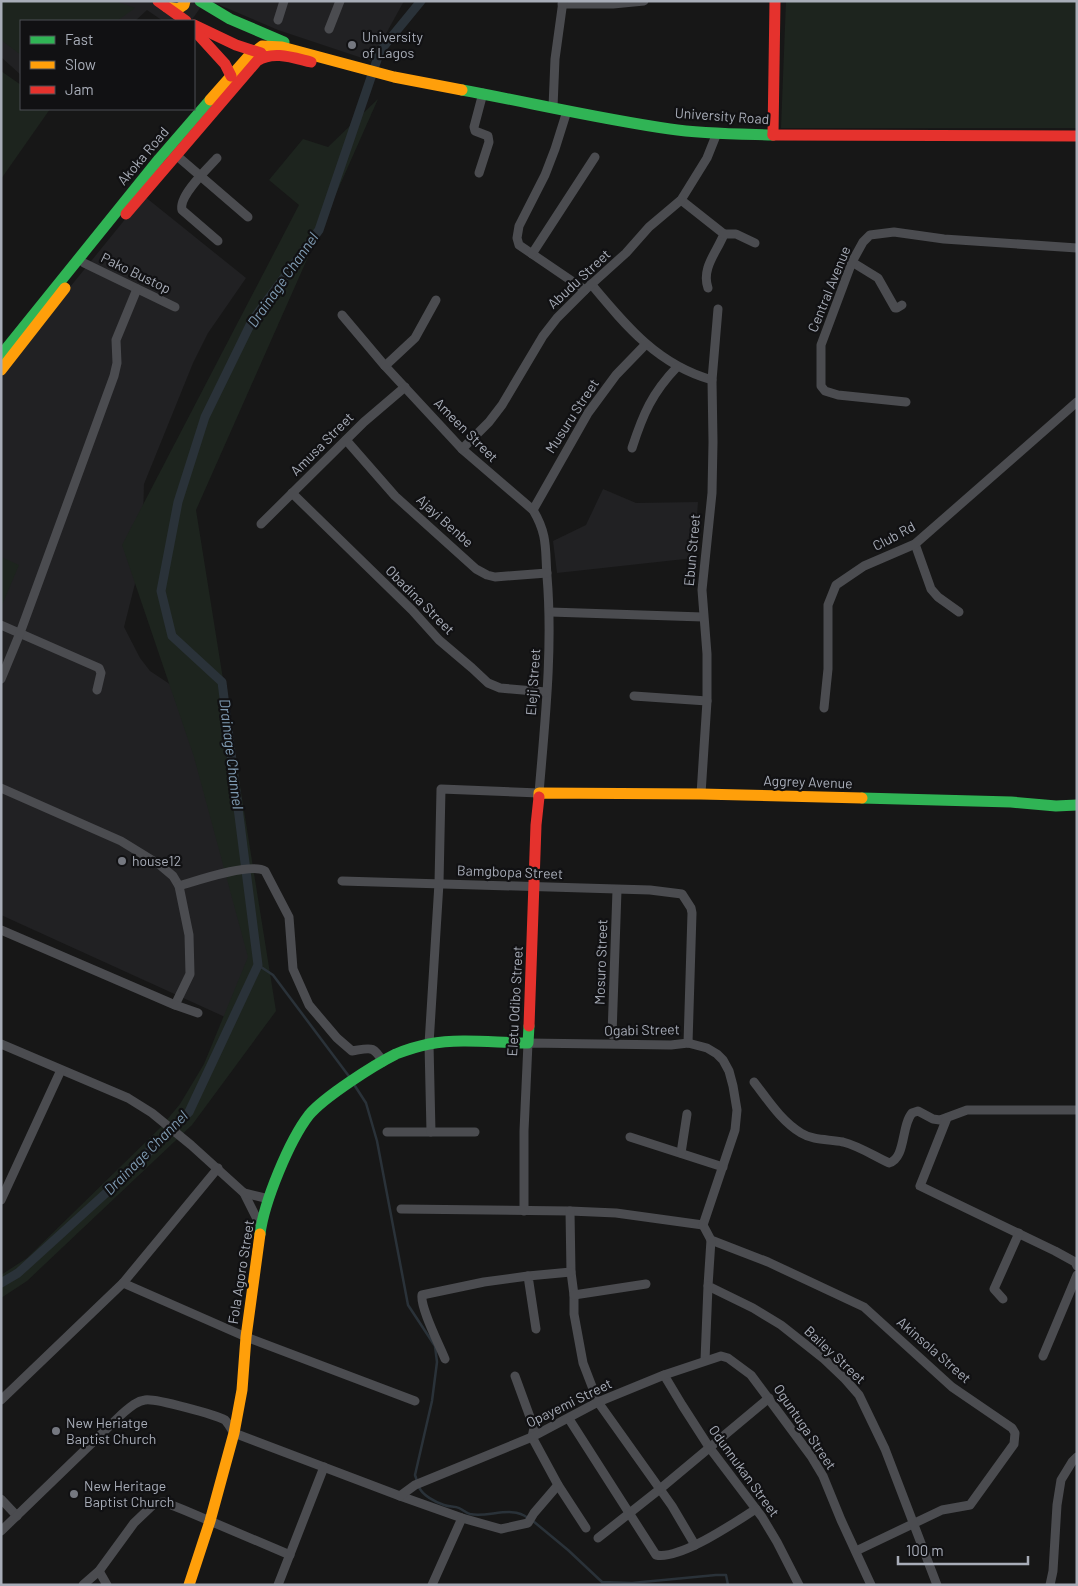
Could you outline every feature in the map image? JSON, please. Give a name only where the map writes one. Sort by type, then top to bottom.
[{"type":"main road","points":[[163,4],[178,9],[184,5],[185,1]]},
{"type":"main road","points":[[200,1],[230,19],[324,57]]},
{"type":"main road","points":[[773,135],[775,1]]},
{"type":"main road","points":[[163,4],[185,20]]},
{"type":"main road","points":[[230,19],[247,34],[254,51],[252,68]]},
{"type":"main road","points":[[195,25],[236,45],[254,51],[371,71]]},
{"type":"main road","points":[[195,31],[225,64],[231,76]]},
{"type":"main road","points":[[254,51],[267,45],[282,47],[371,71]]},
{"type":"main road","name":"Akoka Road","points":[[1,355],[28,318],[159,159],[254,51]]},
{"type":"main road","points":[[1,370],[84,263],[252,68],[262,59],[280,56]]},
{"type":"main road","name":"University Road","points":[[371,71],[626,122],[717,133],[773,135],[1077,136]]},
{"type":"main road","name":"Aggrey Avenue","points":[[539,793],[702,794],[1011,802],[1056,806],[1077,805]]},
{"type":"main road","name":"Eletu Odibo Street","points":[[528,1043],[533,887],[539,793]]},
{"type":"main road","name":"Fola Agoro Street","points":[[189,1585],[210,1521],[234,1433],[242,1390],[246,1337],[261,1227],[274,1184],[300,1129],[310,1114],[323,1102],[359,1076],[397,1054],[429,1044],[461,1042],[528,1043]]},
{"type":"street","points":[[278,20],[284,1]]},
{"type":"street","points":[[329,29],[340,1]]},
{"type":"street","points":[[553,107],[555,59],[563,3],[613,4],[644,1]]},
{"type":"street","points":[[479,173],[490,142],[488,136],[475,131],[474,127],[483,94]]},
{"type":"street","points":[[567,111],[545,175],[519,226],[517,242],[532,254],[588,287],[646,344],[677,367],[712,380]]},
{"type":"street","name":"Abudu Street","points":[[462,449],[489,422],[543,336],[557,318],[626,253],[649,227],[681,200],[707,158],[717,133]]},
{"type":"street","points":[[176,155],[248,218]]},
{"type":"street","points":[[532,254],[595,157]]},
{"type":"street","points":[[217,158],[182,201],[182,210],[218,241]]},
{"type":"street","points":[[681,200],[724,234],[736,234],[755,243]]},
{"type":"street","name":"Central Avenue","points":[[906,402],[838,395],[825,391],[821,386],[821,345],[852,262],[870,235],[887,233],[1077,248]]},
{"type":"street","points":[[708,288],[705,279],[706,272],[724,234]]},
{"type":"street","points":[[852,262],[878,278],[895,308],[902,305]]},
{"type":"street","name":"Pako Bustop","points":[[84,263],[175,307]]},
{"type":"street","points":[[1,678],[20,633],[114,376],[117,363],[116,340],[137,289]]},
{"type":"street","points":[[385,366],[418,333],[436,300]]},
{"type":"street","name":"Ebun Street","points":[[702,794],[707,701],[707,654],[702,581],[712,493],[712,380],[718,309]]},
{"type":"street","name":"Ameen Street","points":[[342,315],[385,366],[462,449],[533,510],[541,523],[545,539],[546,573]]},
{"type":"street","name":"Musuru Street","points":[[533,510],[588,413],[616,375],[646,344]]},
{"type":"street","points":[[632,448],[641,420],[654,395],[677,367]]},
{"type":"street","name":"Amusa Street","points":[[261,524],[346,440],[405,386]]},
{"type":"street","name":"Club Rd","points":[[824,708],[828,669],[828,605],[834,588],[864,566],[915,544],[1077,402]]},
{"type":"street","name":"Ajayi Benbe","points":[[346,440],[395,496],[476,569],[495,577],[546,573]]},
{"type":"street","name":"Obadina Street","points":[[292,493],[412,610],[439,640],[488,683],[500,688],[546,692]]},
{"type":"street","points":[[915,544],[931,589],[938,597],[960,612]]},
{"type":"street","name":"Eleji Street","points":[[539,793],[550,612],[546,573]]},
{"type":"street","points":[[550,612],[703,617]]},
{"type":"street","points":[[1,625],[99,668],[101,673],[97,690]]},
{"type":"street","points":[[634,696],[707,701]]},
{"type":"street","points":[[1,788],[121,841],[160,865],[173,876],[179,886],[189,935],[190,974],[174,1006]]},
{"type":"street","points":[[431,1132],[429,1044],[439,883],[441,789],[539,793]]},
{"type":"street","points":[[179,886],[227,872],[261,868],[265,871],[289,917],[293,969],[309,1004],[337,1038],[352,1051],[370,1048],[377,1051],[383,1062]]},
{"type":"street","name":"Bamgbopa Street","points":[[342,881],[650,890],[676,894]]},
{"type":"street","name":"Mosuro Street","points":[[612,1035],[617,890]]},
{"type":"street","name":"Ogabi Street","points":[[528,1043],[671,1045],[688,1043],[692,914],[688,901],[682,894],[676,894]]},
{"type":"street","points":[[1,930],[174,1006],[198,1013]]},
{"type":"street","name":"Eletu Odibo Street","points":[[524,1211],[524,1131],[528,1043]]},
{"type":"street","points":[[688,1043],[707,1048],[723,1060],[730,1071],[736,1110],[735,1130],[703,1225],[711,1240],[706,1360]]},
{"type":"street","points":[[1,1044],[128,1098],[165,1124],[191,1144],[244,1193],[261,1227]]},
{"type":"street","points":[[1,1200],[61,1070]]},
{"type":"street","points":[[754,1082],[780,1116],[802,1134],[814,1139],[841,1142],[854,1146],[889,1163],[895,1162],[899,1157],[906,1126],[912,1113],[918,1112],[940,1120],[967,1110],[1077,1110]]},
{"type":"street","points":[[681,1153],[687,1114]]},
{"type":"street","points":[[947,1118],[920,1186],[1075,1262],[1077,1266]]},
{"type":"street","points":[[387,1132],[475,1132]]},
{"type":"street","points":[[630,1137],[723,1167]]},
{"type":"street","points":[[1,1400],[123,1283],[218,1168]]},
{"type":"street","points":[[244,1193],[269,1199]]},
{"type":"street","points":[[402,1209],[616,1213],[703,1225]]},
{"type":"street","points":[[570,1211],[571,1272],[576,1334],[583,1363],[598,1402],[660,1489],[696,1544]]},
{"type":"street","points":[[1003,1299],[994,1290],[1019,1234]]},
{"type":"street","name":"Akinsola Street","points":[[711,1240],[768,1262],[864,1308],[952,1387],[1012,1428],[1015,1434],[1014,1444],[970,1505],[942,1510],[856,1552]]},
{"type":"street","points":[[445,1359],[427,1316],[422,1296],[484,1282],[571,1272]]},
{"type":"street","points":[[1043,1356],[1077,1275]]},
{"type":"street","points":[[528,1276],[536,1329]]},
{"type":"street","points":[[123,1283],[246,1337],[415,1401]]},
{"type":"street","points":[[574,1295],[646,1284]]},
{"type":"street","name":"Bailey Street","points":[[708,1286],[781,1324],[845,1379],[859,1395],[884,1449],[937,1585]]},
{"type":"street","name":"Opayemi Street","points":[[400,1496],[430,1478],[532,1437],[598,1402],[664,1375],[721,1356]]},
{"type":"street","name":"Oguntuga Street","points":[[721,1356],[728,1358],[751,1375],[811,1456],[823,1476],[871,1585]]},
{"type":"street","name":"Odunnukan Street","points":[[664,1375],[710,1447],[756,1509],[777,1542],[799,1585]]},
{"type":"street","points":[[514,1376],[534,1428],[532,1437],[558,1485],[586,1528]]},
{"type":"street","points":[[598,1538],[769,1398]]},
{"type":"street","points":[[1,1531],[133,1404],[143,1400],[154,1399],[224,1420],[234,1433],[400,1496],[500,1529],[528,1523],[558,1485]]},
{"type":"street","points":[[568,1419],[656,1555],[661,1556],[672,1553],[703,1542],[756,1509]]},
{"type":"street","points":[[1050,1585],[1053,1571],[1057,1504],[1061,1480],[1077,1457]]},
{"type":"street","points":[[278,1585],[324,1466]]},
{"type":"street","points":[[1,1500],[16,1516]]},
{"type":"street","points":[[83,1585],[99,1571],[134,1523],[155,1503],[164,1502],[290,1555]]},
{"type":"street","points":[[432,1585],[462,1518]]},
{"type":"street","points":[[99,1571],[107,1585]]},
{"type":"shaded area","points":[[1,1],[205,1],[192,20],[162,20],[147,10],[136,20],[20,20],[20,74],[1,57]]},
{"type":"shaded area","points":[[1,1],[116,1],[135,8],[118,20],[20,20],[20,54],[1,40]]},
{"type":"shaded area","name":"University of Lagos","points":[[210,1],[404,1],[371,61],[278,30]]},
{"type":"shaded area","points":[[786,1],[1077,1],[1077,128],[781,128]]},
{"type":"shaded area","points":[[1,71],[20,84],[20,110],[49,110],[1,179]]},
{"type":"shaded area","points":[[378,99],[196,510],[276,1011],[192,1125],[27,1281],[1,1298],[1,1275],[27,1258],[161,1127],[180,1104],[204,1064],[248,957],[194,757],[122,545],[299,205],[269,180],[303,139],[328,147]]},
{"type":"shaded area","points":[[144,196],[246,278],[208,333],[193,363],[144,484],[142,556],[124,627],[140,658],[150,671],[183,693],[253,962],[225,1017],[1,915],[1,372]]},
{"type":"shaded area","points":[[603,489],[636,503],[698,502],[694,558],[557,573],[553,541],[586,525]]},
{"type":"shaded area","points":[[1,557],[19,565],[2,605],[1,605]]},
{"type":"waterway","name":"Drainage Channel","points":[[1,1283],[18,1273],[117,1183],[189,1112],[258,965],[222,682],[172,636],[161,591],[178,502],[205,417],[252,321],[319,230],[380,51],[421,1]]},
{"type":"waterway","points":[[258,965],[273,975],[351,1079]]},
{"type":"waterway","points":[[355,1086],[366,1103],[377,1141],[408,1305],[435,1346],[437,1362],[432,1401],[415,1475],[417,1481]]},
{"type":"waterway","points":[[419,1487],[423,1493],[433,1500],[446,1506],[457,1507],[470,1514],[515,1512],[528,1518]]},
{"type":"waterway","points":[[533,1521],[602,1582],[632,1583],[726,1575],[728,1585]]},
{"type":"traffic: fast","points":[[200,1],[230,19],[284,42]]},
{"type":"traffic: fast","points":[[462,90],[592,116],[683,131],[773,135]]},
{"type":"traffic: fast","points":[[1,355],[159,159],[210,100]]},
{"type":"traffic: fast","points":[[862,798],[1011,802],[1056,806],[1077,805]]},
{"type":"traffic: fast","points":[[260,1234],[272,1189],[293,1140],[309,1115],[326,1099],[363,1073],[400,1053],[429,1044],[453,1041],[528,1043],[529,1026]]},
{"type":"traffic: slow","points":[[167,7],[178,9],[184,5],[185,1]]},
{"type":"traffic: slow","points":[[210,100],[248,57],[262,46],[282,47],[394,77],[462,90]]},
{"type":"traffic: slow","points":[[1,370],[65,288]]},
{"type":"traffic: slow","points":[[539,797],[539,793],[701,794],[862,798]]},
{"type":"traffic: slow","points":[[189,1585],[210,1521],[234,1433],[242,1390],[246,1337],[260,1234]]},
{"type":"traffic: jam","points":[[158,1],[185,20]]},
{"type":"traffic: jam","points":[[773,135],[775,1]]},
{"type":"traffic: jam","points":[[195,25],[236,45],[261,53]]},
{"type":"traffic: jam","points":[[195,31],[225,64],[231,76]]},
{"type":"traffic: jam","points":[[126,214],[257,61],[277,55],[311,62]]},
{"type":"traffic: jam","points":[[773,135],[1077,136]]},
{"type":"traffic: jam","points":[[529,1026],[536,825],[539,797]]},
{"type":"place","name":"University of Lagos","points":[[352,45]]},
{"type":"place","name":"house12","points":[[122,861]]},
{"type":"place","name":"New Heriatge Baptist Church","points":[[56,1431]]},
{"type":"place","name":"New Heritage Baptist Church","points":[[74,1494]]}]
